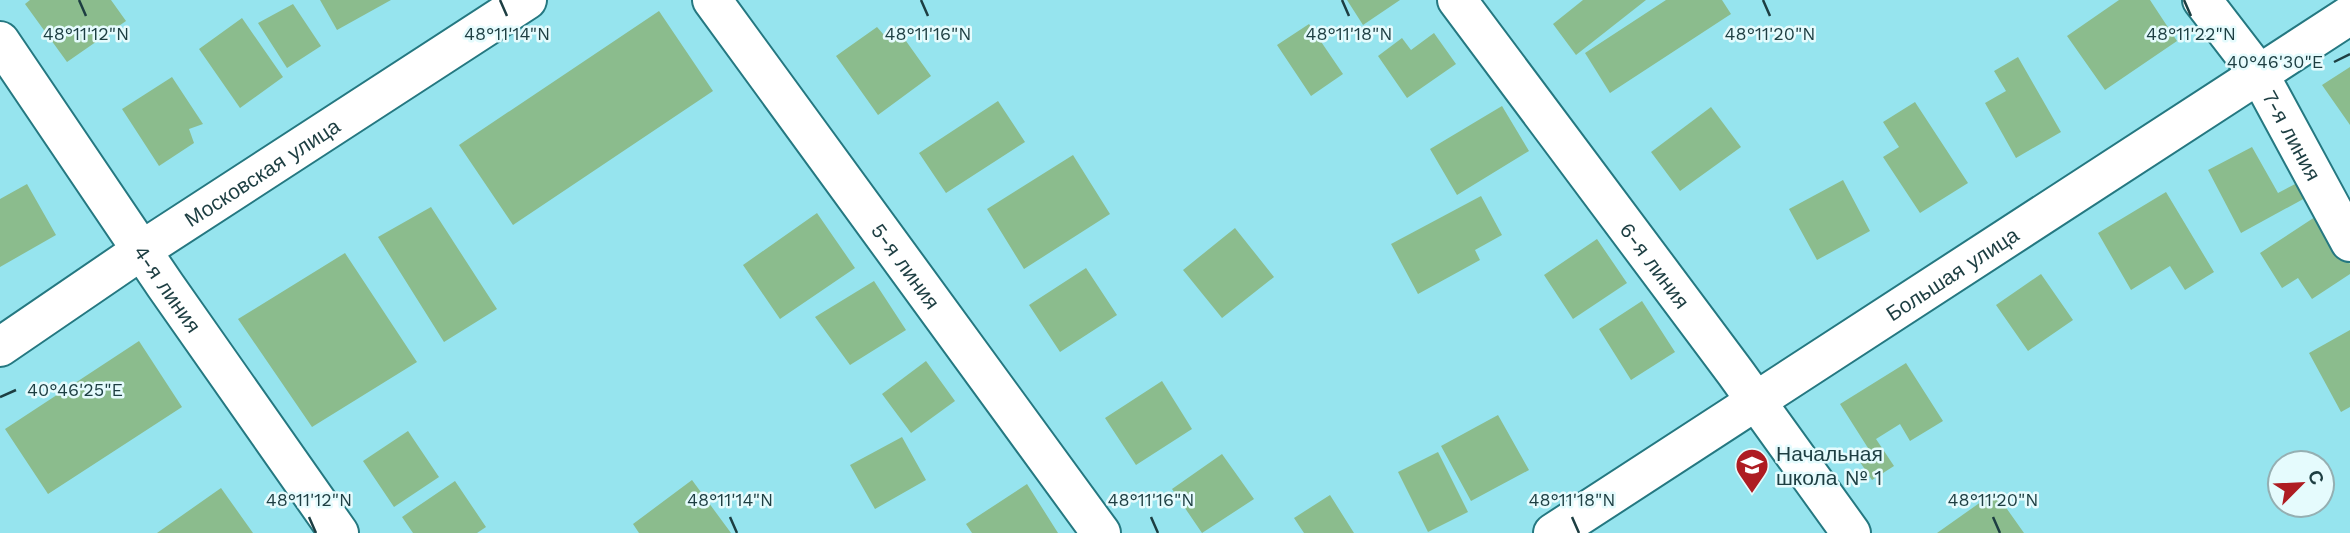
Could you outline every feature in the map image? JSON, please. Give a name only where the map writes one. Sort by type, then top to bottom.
[{"type":"street","name":"Московская улица","points":[[0,347],[142,250],[527,0]]},
{"type":"street","name":"5-я линия","points":[[712,0],[1101,533]]},
{"type":"street","name":"6-я линия","points":[[1457,0],[1851,533]]},
{"type":"street","name":"7-я линия","points":[[2202,0],[2259,74],[2350,242]]},
{"type":"street","name":"Большая улица","points":[[1553,533],[2350,15]]},
{"type":"street","name":"4-я линия","points":[[0,41],[339,533]]},
{"type":"building","points":[[30,0],[111,0],[126,21],[67,62],[25,4]]},
{"type":"building","points":[[320,0],[391,0],[337,30]]},
{"type":"building","points":[[1347,0],[1400,0],[1363,25]]},
{"type":"building","points":[[1583,0],[1646,0],[1576,55],[1553,24]]},
{"type":"building","points":[[1666,0],[1722,0],[1731,14],[1610,93],[1585,53]]},
{"type":"building","points":[[2119,0],[2150,0],[2177,41],[2105,90],[2067,36]]},
{"type":"building","points":[[293,4],[321,46],[287,68],[258,23]]},
{"type":"building","points":[[659,11],[713,91],[513,225],[459,145]]},
{"type":"building","points":[[242,18],[283,77],[240,108],[199,49]]},
{"type":"building","points":[[1309,24],[1343,74],[1311,96],[1277,45]]},
{"type":"building","points":[[877,27],[884,35],[896,27],[931,76],[878,115],[836,56]]},
{"type":"building","points":[[1434,33],[1456,64],[1407,98],[1378,56],[1402,38],[1411,50]]},
{"type":"building","points":[[2018,57],[2061,132],[2016,158],[1985,103],[2006,91],[1994,71]]},
{"type":"building","points":[[2350,67],[2350,125],[2322,85]]},
{"type":"building","points":[[172,77],[203,124],[189,129],[194,143],[159,166],[122,109]]},
{"type":"building","points":[[998,101],[1025,142],[946,193],[919,153]]},
{"type":"building","points":[[1915,102],[1968,183],[1920,213],[1883,157],[1899,147],[1883,122]]},
{"type":"building","points":[[1502,106],[1529,151],[1457,195],[1430,149]]},
{"type":"building","points":[[1711,107],[1741,147],[1680,191],[1651,152]]},
{"type":"building","points":[[2252,147],[2278,193],[2299,182],[2307,197],[2241,233],[2208,170]]},
{"type":"building","points":[[1073,155],[1110,214],[1024,269],[987,209]]},
{"type":"building","points":[[1843,180],[1870,231],[1817,260],[1789,209]]},
{"type":"building","points":[[27,184],[56,235],[0,267],[0,199]]},
{"type":"building","points":[[2166,192],[2214,272],[2185,290],[2170,266],[2131,290],[2098,233]]},
{"type":"building","points":[[1481,196],[1502,235],[1475,250],[1480,260],[1418,294],[1391,244]]},
{"type":"building","points":[[431,207],[497,309],[444,342],[378,237]]},
{"type":"building","points":[[817,213],[855,268],[780,319],[743,265]]},
{"type":"building","points":[[2318,215],[2350,264],[2350,274],[2312,299],[2298,278],[2282,288],[2260,253]]},
{"type":"building","points":[[1235,228],[1274,277],[1222,318],[1183,270]]},
{"type":"building","points":[[1597,239],[1627,283],[1573,319],[1544,275]]},
{"type":"building","points":[[345,253],[417,362],[312,427],[238,319]]},
{"type":"building","points":[[1086,268],[1117,315],[1060,352],[1029,305]]},
{"type":"building","points":[[2041,274],[2073,320],[2028,351],[1996,305]]},
{"type":"building","points":[[874,281],[906,330],[850,365],[815,317]]},
{"type":"building","points":[[1642,301],[1675,352],[1631,380],[1599,329]]},
{"type":"building","points":[[2350,330],[2350,407],[2341,412],[2309,353]]},
{"type":"building","points":[[139,341],[182,407],[48,494],[5,429]]},
{"type":"building","points":[[926,361],[955,401],[911,433],[882,394]]},
{"type":"building","points":[[1906,363],[1943,421],[1910,441],[1900,424],[1876,439],[1894,466],[1872,480],[1856,456],[1868,448],[1840,404]]},
{"type":"building","points":[[1162,381],[1192,429],[1136,465],[1105,418]]},
{"type":"building","points":[[1498,415],[1529,470],[1471,501],[1441,446]]},
{"type":"building","points":[[408,431],[439,477],[394,507],[363,461]]},
{"type":"building","points":[[902,437],[926,480],[875,509],[850,465]]},
{"type":"building","points":[[1438,452],[1468,512],[1428,532],[1398,472]]},
{"type":"building","points":[[1222,454],[1254,499],[1202,533],[1172,489]]},
{"type":"building","points":[[692,480],[731,533],[639,533],[633,524]]},
{"type":"building","points":[[455,481],[486,527],[477,533],[413,533],[402,517]]},
{"type":"building","points":[[1027,484],[1058,533],[972,533],[966,524]]},
{"type":"building","points":[[221,488],[253,533],[157,533]]},
{"type":"building","points":[[1995,492],[2024,533],[1937,533]]},
{"type":"building","points":[[1330,495],[1354,533],[1304,533],[1294,518]]},
{"type":"place","name":"Начальная школа № 1","points":[[1752,495]]}]
